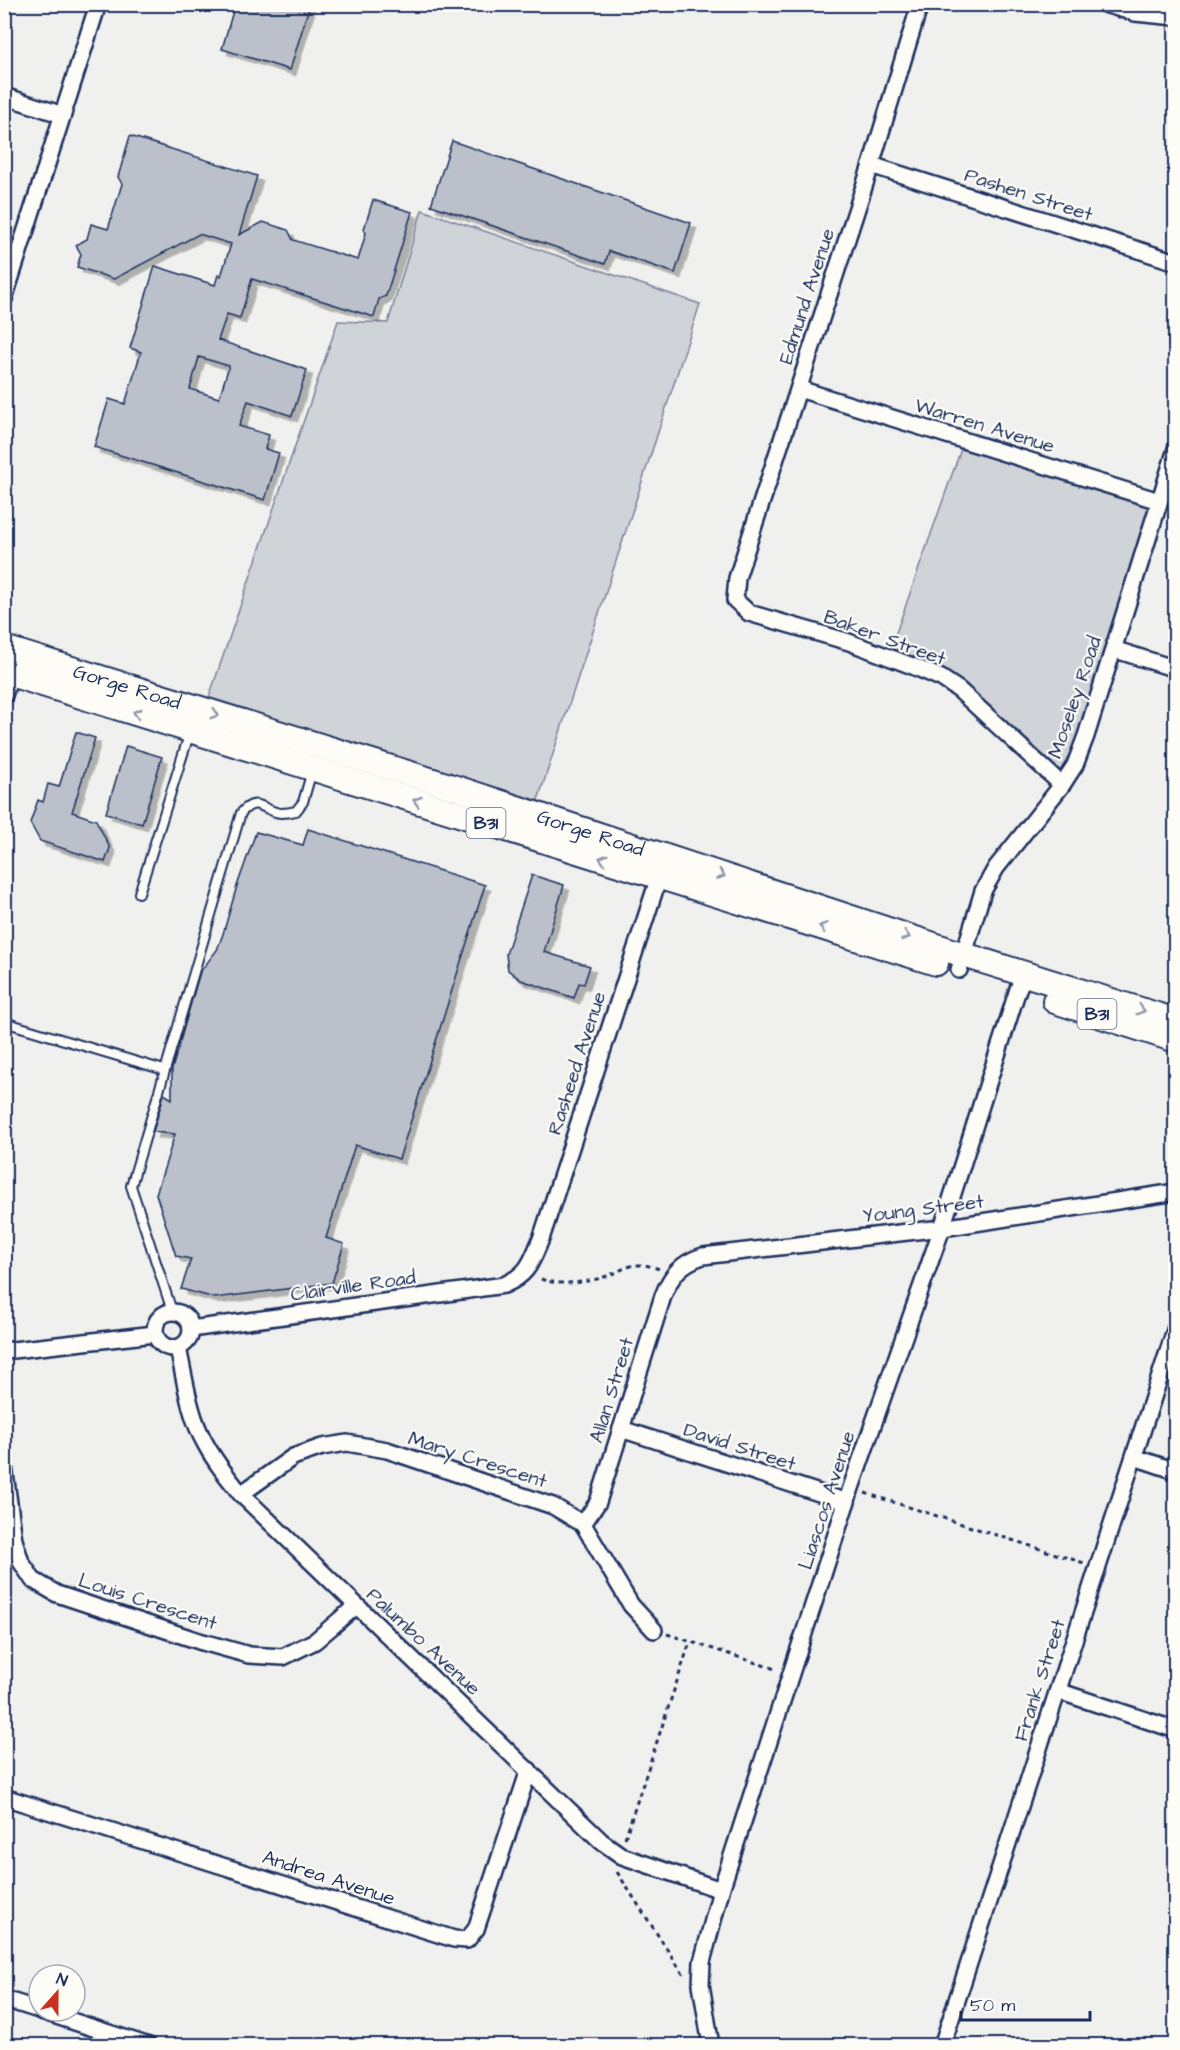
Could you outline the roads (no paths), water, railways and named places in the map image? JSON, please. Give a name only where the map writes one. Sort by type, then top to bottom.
[{"type":"main road","name":"Gorge Road","points":[[9,668],[171,700],[338,752],[662,866],[961,963],[1022,982],[1176,1021]]},
{"type":"main road","name":"Gorge Road","points":[[9,668],[313,769],[662,866]]},
{"type":"main road","points":[[171,700],[190,730]]},
{"type":"main road","points":[[313,769],[338,752]]},
{"type":"main road","name":"Gorge Road","points":[[1022,982],[1176,1040]]},
{"type":"street","points":[[4,299],[98,4]]},
{"type":"street","name":"Edmund Avenue","points":[[735,600],[737,578],[871,165],[920,4]]},
{"type":"street","points":[[1104,4],[1135,13],[1176,17]]},
{"type":"street","points":[[4,96],[63,115]]},
{"type":"street","name":"Pashen Street","points":[[871,165],[1176,262]]},
{"type":"street","name":"Warren Avenue","points":[[798,389],[1159,501]]},
{"type":"street","name":"Moseley Road","points":[[961,963],[983,891],[996,868],[1075,765],[1176,449]]},
{"type":"street","name":"Baker Street","points":[[735,600],[749,613],[849,642],[941,678],[958,690],[1062,784]]},
{"type":"street","points":[[1113,649],[1176,669]]},
{"type":"street","name":"Rasheed Avenue","points":[[519,1279],[529,1265],[541,1239],[662,866]]},
{"type":"street","name":"Liascos Avenue","points":[[711,2046],[701,1984],[702,1962],[721,1890],[849,1495],[942,1228],[1022,982]]},
{"type":"street","name":"Young Street","points":[[679,1268],[691,1259],[703,1256],[942,1228],[1176,1192]]},
{"type":"street","name":"Allan Street","points":[[583,1524],[598,1502],[663,1296],[670,1280],[679,1268]]},
{"type":"street","name":"Clairville Road","points":[[192,1329],[504,1285],[519,1279]]},
{"type":"street","points":[[172,1311],[185,1316],[192,1329],[186,1343],[178,1348],[166,1347],[158,1341],[155,1334],[155,1323],[159,1317],[172,1311]]},
{"type":"street","name":"Frank Street","points":[[942,2046],[1176,1327]]},
{"type":"street","points":[[4,1351],[155,1334]]},
{"type":"street","name":"Palumbo Avenue","points":[[178,1348],[191,1406],[204,1441],[219,1466],[241,1494],[601,1841],[622,1856],[721,1890]]},
{"type":"street","name":"David Street","points":[[621,1429],[849,1495]]},
{"type":"street","name":"Mary Crescent","points":[[241,1494],[293,1457],[322,1447],[347,1443],[387,1450],[419,1463],[553,1506],[583,1524],[632,1605],[654,1630]]},
{"type":"street","points":[[1134,1457],[1176,1471]]},
{"type":"street","name":"Louis Crescent","points":[[4,1466],[14,1540],[21,1562],[33,1580],[57,1594],[199,1641],[249,1654],[283,1657],[315,1641],[356,1606]]},
{"type":"street","points":[[1058,1691],[1176,1730]]},
{"type":"street","name":"Andrea Avenue","points":[[4,1797],[454,1939],[467,1940],[476,1929],[529,1770]]},
{"type":"street","points":[[4,1999],[27,2007]]},
{"type":"street","points":[[77,2023],[149,2046]]},
{"type":"lane","points":[[139,893],[190,730]]},
{"type":"lane","points":[[172,1311],[131,1186],[241,813],[247,806],[255,803],[280,813],[296,811],[303,802],[313,769]]},
{"type":"lane","points":[[4,1022],[164,1070]]}]
